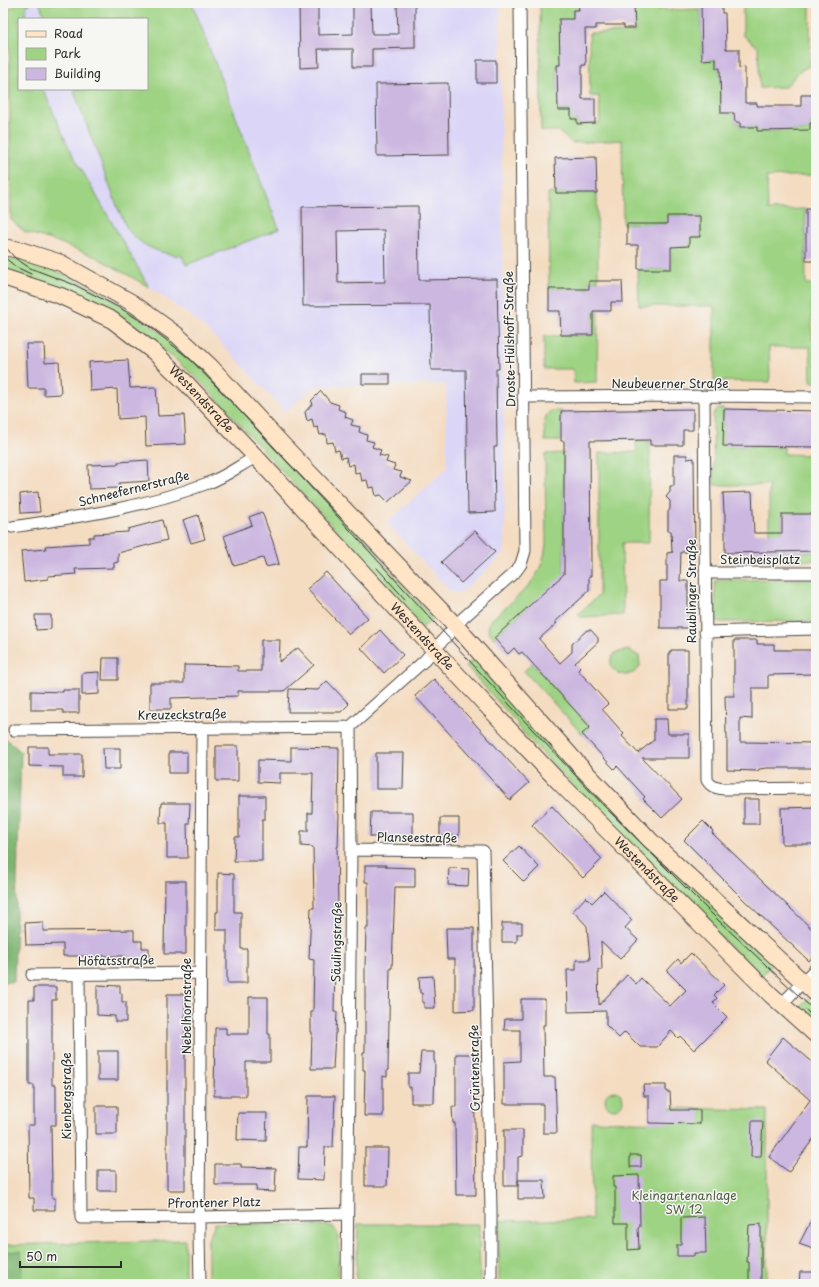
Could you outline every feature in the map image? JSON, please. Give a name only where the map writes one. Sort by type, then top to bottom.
[{"type":"main road","name":"Westendstraße","points":[[3,247],[20,250],[61,263],[131,302],[177,335],[210,366],[281,443],[456,626],[578,765],[650,840],[816,994]]},
{"type":"main road","name":"Westendstraße","points":[[3,277],[61,296],[112,320],[154,352],[187,384],[439,645],[457,675],[559,782],[781,1005],[816,1035]]},
{"type":"street","name":"Droste-Hülshoff-Straße","points":[[439,645],[456,626],[514,574],[524,558],[526,543],[523,397],[520,3]]},
{"type":"street","name":"Raublinger Straße","points":[[704,396],[707,780],[709,784],[717,788],[724,789],[816,788]]},
{"type":"street","name":"Neubeuerner Straße","points":[[523,397],[816,397]]},
{"type":"street","name":"Schneefernerstraße","points":[[12,527],[85,516],[178,493],[210,482],[256,457]]},
{"type":"street","name":"Steinbeisplatz","points":[[705,573],[816,573]]},
{"type":"street","points":[[705,632],[816,629]]},
{"type":"street","points":[[350,727],[424,661],[439,645]]},
{"type":"street","name":"Kreuzeckstraße","points":[[14,730],[350,727]]},
{"type":"street","name":"Säulingstraße","points":[[347,1284],[351,850],[350,727]]},
{"type":"street","name":"Nebelhornstraße","points":[[200,1284],[202,728]]},
{"type":"street","name":"Planseestraße","points":[[351,850],[483,851]]},
{"type":"street","name":"Grüntenstraße","points":[[483,851],[491,1204],[490,1284]]},
{"type":"street","points":[[781,1005],[816,968]]},
{"type":"street","name":"Höfatsstraße","points":[[32,975],[200,973]]},
{"type":"street","name":"Kienbergstraße","points":[[79,975],[81,1218]]},
{"type":"street","name":"Pfrontener Platz","points":[[81,1218],[347,1214]]},
{"type":"shaded area","points":[[31,3],[500,3],[505,543],[504,552],[498,559],[463,591],[454,593],[449,590],[387,523],[447,468],[446,384],[314,386],[285,412],[229,351],[194,318],[149,287],[69,148],[43,90],[148,90],[148,18],[25,18],[26,6]]},
{"type":"green space","points":[[19,3],[31,3],[26,6],[25,18],[18,18],[18,90],[43,90],[69,148],[149,287],[96,257],[55,241],[25,232],[11,220],[9,9]]},
{"type":"green space","points":[[45,3],[192,3],[279,229],[186,265],[182,256],[159,251],[145,245],[132,235],[119,211],[73,90],[148,90],[148,18],[46,18],[40,5]]},
{"type":"green space","points":[[540,3],[596,3],[579,5],[579,10],[573,10],[573,19],[560,65],[557,65],[558,110],[571,110],[577,119],[577,124],[600,123],[599,96],[590,96],[589,33],[634,32],[634,3],[640,3],[641,7],[670,10],[701,9],[702,60],[716,59],[716,68],[720,68],[721,113],[734,113],[735,122],[740,122],[740,127],[757,127],[757,131],[810,130],[810,123],[815,122],[815,112],[811,109],[816,108],[816,175],[767,177],[768,210],[805,209],[806,284],[816,284],[816,289],[812,290],[812,340],[816,340],[816,382],[811,382],[810,347],[769,347],[770,382],[714,381],[714,306],[639,306],[638,269],[671,269],[671,246],[689,246],[689,240],[687,240],[687,237],[700,237],[700,216],[667,216],[667,224],[623,224],[622,140],[572,143],[558,131],[541,131]]},
{"type":"green space","points":[[743,3],[810,3],[810,66],[801,70],[785,87],[760,88],[758,48],[743,35]]},
{"type":"green space","points":[[548,193],[597,193],[598,281],[589,281],[589,289],[549,289]]},
{"type":"green space","points":[[3,257],[41,265],[74,278],[111,298],[189,352],[380,555],[378,557],[433,619],[422,628],[360,556],[203,384],[176,360],[144,334],[3,271]]},
{"type":"green space","points":[[593,311],[598,311],[597,382],[574,383],[573,369],[544,369],[544,336],[593,335]]},
{"type":"green space","points":[[718,409],[724,409],[723,446],[784,447],[784,454],[816,455],[816,514],[782,514],[782,552],[816,552],[816,560],[769,561],[769,485],[714,485],[713,415]]},
{"type":"green space","points":[[551,411],[561,411],[561,441],[545,441],[545,420]]},
{"type":"green space","points":[[636,441],[650,441],[649,543],[622,543],[623,615],[581,617],[578,614],[599,595],[599,453],[637,452]]},
{"type":"green space","points":[[564,453],[564,577],[562,577],[494,638],[488,630],[489,623],[527,587],[533,580],[541,565],[546,544],[545,454]]},
{"type":"green space","points":[[816,579],[816,621],[716,621],[715,581]]},
{"type":"green space","points":[[628,650],[639,656],[640,666],[635,672],[627,675],[618,674],[611,667],[611,659],[615,653]]},
{"type":"green space","points":[[475,658],[772,964],[760,977],[619,835],[517,726],[518,724],[466,666]]},
{"type":"green space","points":[[532,663],[590,727],[582,734],[524,671]]},
{"type":"green space","points":[[3,736],[21,752],[14,982],[3,982]]},
{"type":"green space","points":[[808,999],[816,1007],[816,1025],[798,1010]]},
{"type":"green space","points":[[614,1091],[618,1092],[622,1096],[622,1104],[618,1108],[614,1109],[610,1108],[606,1104],[605,1100],[606,1096],[610,1092]]},
{"type":"green space","name":"Kleingartenanlage SW 12","points":[[671,1108],[767,1110],[767,1284],[499,1284],[499,1221],[592,1219],[591,1121],[671,1123]]},
{"type":"green space","points":[[215,1223],[333,1226],[339,1237],[338,1284],[208,1284],[208,1240]]},
{"type":"green space","points":[[358,1224],[479,1224],[480,1284],[356,1284]]},
{"type":"green space","points":[[185,1240],[185,1284],[3,1284],[3,1245]]},
{"type":"green space","points":[[21,1251],[22,1284],[3,1284],[3,1252]]},
{"type":"building","points":[[299,3],[318,3],[318,35],[353,34],[353,3],[371,3],[372,34],[398,34],[397,3],[415,3],[415,48],[372,49],[372,67],[353,67],[353,49],[318,49],[319,67],[300,68]]},
{"type":"building","points":[[596,3],[634,3],[635,28],[624,28],[624,25],[596,25],[596,29],[585,29],[586,65],[582,65],[582,99],[595,99],[595,123],[577,124],[577,119],[571,119],[571,110],[558,110],[557,65],[560,65],[559,19],[573,19],[573,10],[579,10],[578,5]]},
{"type":"building","points":[[701,3],[722,3],[722,13],[725,13],[726,49],[739,49],[739,68],[745,67],[745,103],[757,103],[757,106],[801,106],[801,95],[816,95],[815,123],[810,123],[810,130],[757,131],[757,127],[740,127],[740,122],[735,122],[734,113],[721,113],[720,68],[716,68],[716,59],[702,60]]},
{"type":"building","points":[[477,60],[496,60],[496,83],[477,83]]},
{"type":"building","points":[[448,83],[449,155],[377,156],[376,84]]},
{"type":"building","points":[[596,157],[597,193],[556,193],[555,158]]},
{"type":"building","points":[[418,206],[419,280],[497,279],[499,369],[496,369],[497,447],[494,447],[495,512],[468,513],[466,370],[431,370],[430,305],[303,306],[302,207]],"holes":[[[384,230],[385,282],[338,283],[337,231]]]},
{"type":"building","points":[[806,209],[816,209],[816,261],[806,261]]},
{"type":"building","points":[[667,216],[700,216],[700,237],[689,237],[689,246],[671,247],[671,269],[638,269],[638,245],[627,245],[627,224],[667,224]]},
{"type":"building","points":[[589,281],[622,281],[623,302],[611,302],[611,311],[593,311],[593,335],[561,335],[560,311],[549,311],[549,289],[589,289]]},
{"type":"building","points":[[26,344],[44,344],[45,363],[59,362],[61,394],[44,395],[44,388],[28,388]]},
{"type":"building","points":[[128,360],[130,388],[156,387],[158,416],[184,415],[186,444],[146,446],[145,417],[118,419],[117,389],[90,391],[89,362]]},
{"type":"building","points":[[362,374],[390,374],[390,384],[362,384]]},
{"type":"building","points":[[321,391],[330,402],[339,405],[338,409],[346,412],[345,417],[353,420],[351,425],[360,427],[359,432],[367,435],[366,440],[374,442],[372,447],[381,450],[379,455],[388,457],[386,462],[395,465],[393,470],[402,472],[400,477],[412,481],[388,502],[381,495],[376,496],[374,487],[369,488],[367,480],[362,481],[360,472],[355,473],[354,464],[348,466],[346,457],[341,458],[339,450],[335,451],[333,442],[327,443],[326,434],[320,435],[318,427],[314,428],[312,419],[307,421],[305,412],[313,403],[311,401]]},
{"type":"building","points":[[693,409],[693,430],[683,430],[683,445],[650,445],[650,440],[590,441],[591,576],[589,576],[589,591],[539,639],[560,663],[572,652],[572,644],[587,630],[591,630],[598,638],[598,642],[575,663],[580,668],[578,670],[608,704],[602,709],[624,734],[622,736],[638,753],[654,740],[654,719],[667,719],[668,734],[689,734],[689,758],[642,758],[682,799],[662,818],[643,799],[645,797],[617,766],[614,769],[582,734],[590,727],[522,652],[519,654],[514,648],[508,654],[494,638],[564,574],[564,441],[561,441],[561,411]]},
{"type":"building","points":[[724,409],[816,411],[816,447],[723,446]]},
{"type":"building","points":[[674,455],[687,455],[687,459],[694,458],[695,552],[681,552],[680,581],[688,581],[688,628],[660,628],[660,581],[667,581],[667,553],[673,552],[671,531],[668,531],[668,512],[670,509],[670,501],[666,497],[670,492],[670,486],[674,486]]},
{"type":"building","points":[[148,460],[149,481],[119,483],[119,488],[89,489],[88,465],[118,464],[118,462]]},
{"type":"building","points":[[38,492],[40,512],[21,513],[20,494]]},
{"type":"building","points":[[752,492],[754,533],[782,533],[782,514],[816,514],[816,551],[725,553],[725,513],[723,493]]},
{"type":"building","points":[[262,512],[279,564],[266,567],[263,558],[234,566],[224,536],[252,525],[249,517]]},
{"type":"building","points":[[198,515],[205,539],[191,543],[183,520]]},
{"type":"building","points":[[162,520],[167,540],[118,553],[118,562],[114,563],[114,568],[75,569],[76,574],[48,576],[48,579],[24,582],[21,551],[46,549],[45,546],[89,543],[89,537],[94,537],[94,534],[128,532],[128,529]]},
{"type":"building","points":[[475,531],[495,552],[461,583],[441,562]]},
{"type":"building","points":[[326,572],[368,618],[349,634],[307,589]]},
{"type":"building","points":[[35,615],[51,615],[51,629],[36,630]]},
{"type":"building","points":[[380,630],[403,655],[384,673],[361,648]]},
{"type":"building","points":[[261,640],[280,640],[279,662],[298,648],[314,665],[284,691],[238,691],[238,696],[171,698],[171,709],[150,709],[150,683],[184,683],[184,665],[238,666],[238,671],[261,671]]},
{"type":"building","points":[[734,640],[757,640],[757,644],[774,644],[774,650],[812,650],[812,674],[768,675],[768,688],[752,688],[752,719],[740,718],[740,742],[816,743],[816,768],[767,768],[759,769],[758,771],[727,770],[725,696],[734,696]]},
{"type":"building","points":[[671,650],[688,650],[688,709],[669,709],[669,652],[671,652]]},
{"type":"building","points":[[103,658],[118,658],[118,680],[102,680]]},
{"type":"building","points":[[99,672],[99,694],[82,695],[82,673]]},
{"type":"building","points":[[434,679],[529,783],[510,800],[415,696]]},
{"type":"building","points":[[327,681],[349,704],[341,712],[288,712],[289,689],[318,690]]},
{"type":"building","points":[[63,690],[79,690],[79,713],[63,713],[63,710],[31,710],[31,691],[63,692]]},
{"type":"building","points":[[216,746],[238,746],[238,781],[216,781]]},
{"type":"building","points":[[29,747],[48,747],[48,754],[82,754],[82,777],[63,777],[63,767],[29,766]]},
{"type":"building","points":[[291,747],[339,748],[337,960],[335,960],[334,1012],[337,1012],[333,1069],[311,1069],[311,1011],[313,1011],[314,960],[309,959],[311,908],[314,908],[313,847],[301,846],[301,831],[308,831],[308,813],[312,813],[313,773],[280,773],[280,783],[258,782],[258,760],[291,761]]},
{"type":"building","points":[[103,748],[120,748],[120,769],[104,769]]},
{"type":"building","points":[[169,752],[187,752],[187,773],[169,773]]},
{"type":"building","points":[[376,753],[404,753],[403,789],[376,789]]},
{"type":"building","points":[[239,796],[265,796],[265,819],[262,819],[262,861],[234,861],[235,837],[239,837]]},
{"type":"building","points":[[744,799],[759,799],[759,824],[744,824]]},
{"type":"building","points":[[161,803],[190,803],[189,824],[187,824],[188,858],[167,858],[167,823],[160,823]]},
{"type":"building","points":[[552,806],[602,859],[583,878],[532,825]]},
{"type":"building","points":[[816,807],[816,844],[782,844],[781,808]]},
{"type":"building","points":[[371,812],[413,812],[413,837],[370,837]]},
{"type":"building","points":[[440,818],[459,818],[459,836],[440,836]]},
{"type":"building","points":[[703,821],[713,831],[712,833],[816,933],[816,953],[809,961],[745,901],[684,840]]},
{"type":"building","points":[[519,846],[539,867],[524,882],[503,861]]},
{"type":"building","points":[[365,865],[386,865],[386,867],[415,868],[415,887],[395,887],[392,968],[390,968],[388,1070],[387,1077],[383,1076],[383,1116],[364,1116],[365,1070],[363,1070],[363,1052],[365,1052],[366,928],[368,928],[368,882],[365,882]]},
{"type":"building","points":[[449,868],[469,869],[468,886],[448,885]]},
{"type":"building","points":[[218,873],[234,874],[234,912],[241,912],[241,949],[247,949],[247,983],[227,983],[227,930],[216,930],[216,912],[218,912]]},
{"type":"building","points":[[165,881],[186,881],[186,954],[164,954]]},
{"type":"building","points":[[604,891],[632,920],[625,928],[638,940],[620,959],[601,941],[602,970],[598,970],[599,1005],[627,975],[636,984],[641,978],[670,1006],[686,990],[667,971],[678,959],[681,963],[691,953],[724,985],[714,995],[717,998],[713,1003],[727,1017],[694,1050],[680,1036],[678,1038],[671,1031],[657,1047],[640,1047],[625,1032],[619,1038],[606,1025],[606,1011],[568,1012],[567,970],[576,970],[576,960],[590,960],[587,926],[573,911],[586,897],[592,903]]},
{"type":"building","points":[[43,922],[43,931],[134,930],[134,941],[142,941],[142,948],[149,948],[149,959],[126,959],[126,956],[63,956],[63,944],[26,945],[25,923]]},
{"type":"building","points":[[502,923],[522,923],[522,934],[517,934],[517,942],[502,942]]},
{"type":"building","points":[[446,928],[474,928],[474,1010],[455,1011],[455,959],[447,959]]},
{"type":"building","points":[[433,976],[435,1008],[424,1008],[422,993],[420,993],[419,977]]},
{"type":"building","points":[[97,985],[120,986],[122,1002],[126,1002],[126,1022],[115,1022],[115,1016],[97,1015]]},
{"type":"building","points":[[34,987],[56,987],[56,1000],[52,1000],[52,1085],[56,1085],[56,1125],[51,1125],[52,1198],[55,1198],[55,1210],[34,1210],[34,1198],[29,1198],[28,1125],[34,1125],[34,1085],[29,1085],[29,1000],[34,1000]]},
{"type":"building","points":[[167,994],[185,994],[185,1190],[167,1190]]},
{"type":"building","points":[[249,997],[268,997],[270,1062],[246,1062],[246,1096],[214,1096],[215,1028],[226,1028],[226,1034],[249,1034]]},
{"type":"building","points":[[521,999],[545,999],[545,1025],[543,1025],[544,1077],[555,1077],[557,1133],[543,1133],[543,1104],[504,1104],[504,1062],[520,1061],[520,1030],[504,1030],[505,1019],[521,1019]]},
{"type":"building","points":[[783,1037],[816,1065],[816,1135],[789,1172],[769,1157],[810,1100],[765,1060]]},
{"type":"building","points":[[98,1051],[118,1051],[118,1080],[98,1080]]},
{"type":"building","points":[[421,1052],[434,1052],[434,1103],[411,1103],[411,1087],[408,1087],[408,1073],[419,1073]]},
{"type":"building","points":[[456,1054],[474,1054],[476,1195],[456,1195],[455,1123],[453,1123],[452,1107],[456,1107]]},
{"type":"building","points":[[643,1085],[666,1085],[666,1092],[670,1092],[671,1110],[700,1110],[700,1124],[649,1123],[649,1096],[644,1096]]},
{"type":"building","points":[[308,1096],[335,1096],[333,1147],[325,1147],[324,1180],[298,1179],[299,1147],[307,1147]]},
{"type":"building","points":[[96,1106],[117,1106],[117,1134],[96,1134]]},
{"type":"building","points":[[238,1113],[267,1113],[266,1141],[237,1140]]},
{"type":"building","points":[[752,1121],[763,1122],[761,1157],[751,1157]]},
{"type":"building","points":[[504,1130],[523,1130],[523,1156],[518,1157],[518,1186],[504,1186]]},
{"type":"building","points":[[365,1148],[388,1148],[387,1186],[365,1186]]},
{"type":"building","points":[[630,1155],[641,1155],[641,1167],[630,1167]]},
{"type":"building","points":[[215,1164],[241,1164],[241,1167],[276,1168],[275,1192],[256,1191],[257,1185],[215,1185]]},
{"type":"building","points":[[98,1170],[116,1170],[116,1191],[98,1191]]},
{"type":"building","points":[[639,1175],[639,1249],[628,1250],[628,1223],[615,1223],[615,1187],[613,1187],[613,1176]]},
{"type":"building","points":[[518,1180],[544,1180],[545,1199],[518,1199]]},
{"type":"building","points":[[816,1211],[816,1250],[799,1244]]},
{"type":"building","points":[[705,1217],[706,1253],[694,1253],[694,1256],[677,1256],[677,1245],[681,1245],[681,1218]]},
{"type":"building","points":[[761,1224],[761,1284],[749,1284],[749,1262],[747,1262],[749,1225]]},
{"type":"building","points":[[800,1272],[816,1272],[816,1284],[799,1284]]},
{"type":"tram line","points":[[3,244],[15,258],[30,268],[75,285],[122,309],[150,327],[191,360],[263,435],[605,807],[719,921],[816,1012]]},
{"type":"tram line","points":[[3,256],[16,267],[31,274]]},
{"type":"tram line","points":[[377,568],[405,599]]},
{"type":"tram line","points":[[806,1010],[816,1020]]}]
